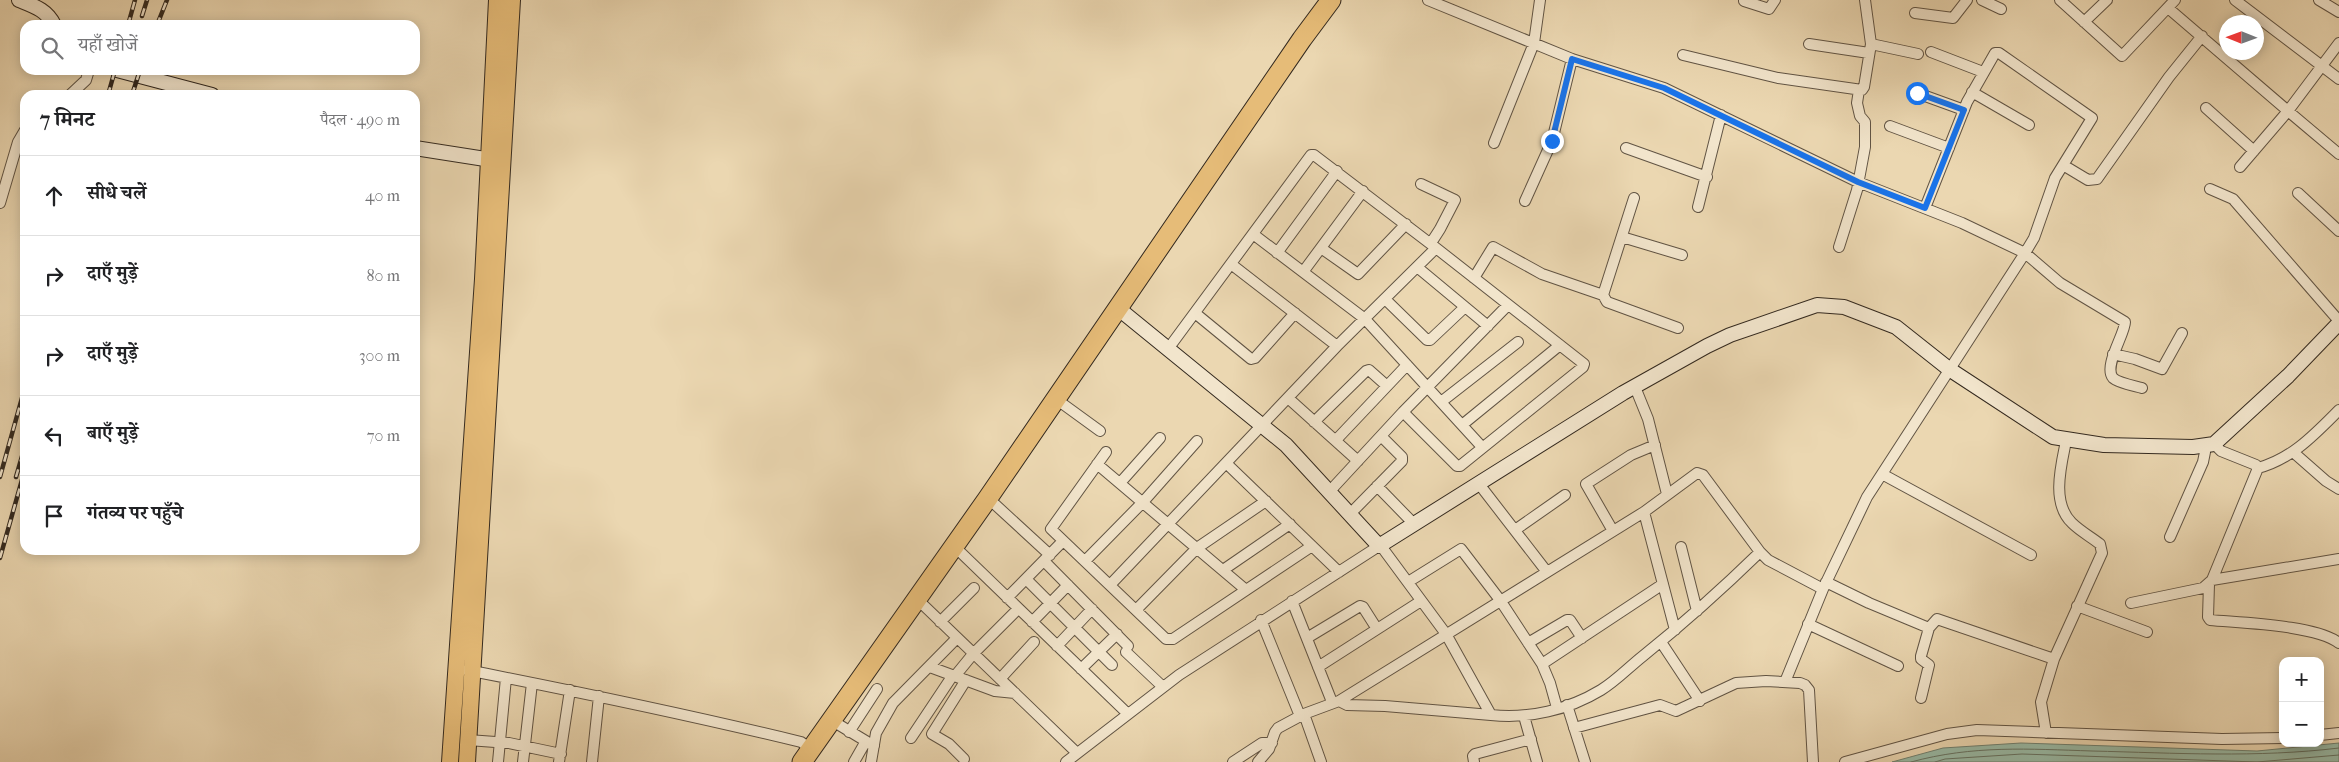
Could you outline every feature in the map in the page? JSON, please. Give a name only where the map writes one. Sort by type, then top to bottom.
[{"type":"highway","points":[[805,751],[1314,0]]},
{"type":"highway","points":[[788,762],[805,751],[831,720],[1119,309],[1330,0]]},
{"type":"main road","points":[[467,762],[473,672],[497,160],[497,0]]},
{"type":"main road","points":[[450,762],[497,160],[512,0]]},
{"type":"street","points":[[19,0],[37,7],[50,15],[52,20]]},
{"type":"street","points":[[1428,0],[1572,59],[1664,88],[1858,182],[1925,208],[2025,253],[2060,283],[2125,322],[2113,354],[2112,378],[2142,388]]},
{"type":"street","points":[[1494,144],[1534,43],[1540,0]]},
{"type":"street","points":[[1744,1],[1769,9],[1775,0]]},
{"type":"street","points":[[1839,247],[1853,206],[1865,147],[1865,122],[1858,110],[1860,90],[1864,87],[1870,49],[1865,0]]},
{"type":"street","points":[[1915,12],[1953,18],[1967,0]]},
{"type":"street","points":[[1982,0],[2001,9]]},
{"type":"street","points":[[2060,0],[2122,56],[2172,4],[2202,36],[2339,154]]},
{"type":"street","points":[[2084,22],[2107,0]]},
{"type":"street","points":[[2235,0],[2322,64],[2339,79]]},
{"type":"street","points":[[2319,0],[2339,12]]},
{"type":"street","points":[[2063,165],[2088,180],[2097,179],[2169,77],[2202,36]]},
{"type":"street","points":[[2240,167],[2288,111],[2339,43]]},
{"type":"street","points":[[1809,44],[1918,54]]},
{"type":"street","points":[[1931,52],[1983,72]]},
{"type":"street","points":[[1784,682],[1824,585],[1867,497],[2034,238],[2055,178],[2092,118],[1997,52],[1972,92],[1925,208]]},
{"type":"street","points":[[1683,55],[1758,74],[1860,90]]},
{"type":"street","points":[[1525,201],[1552,141],[1572,59]]},
{"type":"street","points":[[75,90],[86,80],[88,75]]},
{"type":"street","points":[[136,75],[193,90]]},
{"type":"street","points":[[1972,92],[2029,125]]},
{"type":"street","points":[[1917,93],[1964,110]]},
{"type":"street","points":[[2206,108],[2254,151]]},
{"type":"street","points":[[1698,207],[1707,177],[1720,115]]},
{"type":"street","points":[[1890,126],[1949,148]]},
{"type":"street","points":[[0,203],[20,139]]},
{"type":"street","points":[[1626,148],[1707,177]]},
{"type":"street","points":[[420,149],[497,160]]},
{"type":"street","points":[[1168,349],[1312,155],[1316,156],[1434,245],[1584,364],[1583,367],[1458,466],[1403,412]]},
{"type":"street","points":[[1277,253],[1337,171]]},
{"type":"street","points":[[1110,585],[1337,346],[1417,267],[1434,245],[1455,200],[1421,184]]},
{"type":"street","points":[[2170,536],[2203,462],[2208,445],[2288,376],[2339,322],[2233,199],[2210,189]]},
{"type":"street","points":[[1303,272],[1363,191]]},
{"type":"street","points":[[2298,193],[2339,231]]},
{"type":"street","points":[[1603,295],[1634,198]]},
{"type":"street","points":[[1321,248],[1358,274],[1406,224]]},
{"type":"street","points":[[1253,234],[1365,319],[1482,447]]},
{"type":"street","points":[[1622,237],[1682,255]]},
{"type":"street","points":[[1474,278],[1493,247],[1542,274],[1603,295],[1607,302],[1678,328]]},
{"type":"street","points":[[1231,264],[1337,346]]},
{"type":"street","points":[[1417,267],[1488,326]]},
{"type":"street","points":[[1385,298],[1426,340],[1430,340],[1465,307]]},
{"type":"street","points":[[1329,492],[1403,412],[1508,305]]},
{"type":"street","points":[[1066,762],[1163,687],[1261,620],[1635,387],[1730,335],[1817,305],[1844,307],[1896,327],[1949,368],[2053,438],[2104,445],[2208,445],[2256,465],[2258,468]]},
{"type":"street","points":[[1119,309],[1286,445],[1349,515],[1380,546],[1446,634],[1492,715]]},
{"type":"street","points":[[1195,312],[1251,359],[1295,313]]},
{"type":"street","points":[[2113,354],[2135,359],[2162,369],[2182,333]]},
{"type":"street","points":[[1441,402],[1518,342]]},
{"type":"street","points":[[1462,425],[1560,346]]},
{"type":"street","points":[[1336,440],[1407,366]]},
{"type":"street","points":[[1314,422],[1366,371],[1369,370],[1387,386]]},
{"type":"street","points":[[1635,387],[1643,405],[1655,444],[1667,494]]},
{"type":"street","points":[[1288,398],[1358,461]]},
{"type":"street","points":[[1056,399],[1100,431]]},
{"type":"street","points":[[2339,410],[2293,452],[2258,468],[2210,582],[2208,617],[2210,620],[2278,627],[2327,637],[2339,643]]},
{"type":"street","points":[[1349,515],[1402,459],[1381,436]]},
{"type":"street","points":[[1120,483],[1160,438]]},
{"type":"street","points":[[1085,561],[1143,502],[1196,441]]},
{"type":"street","points":[[2046,733],[2041,702],[2054,659],[2102,553],[2100,544],[2072,523],[2065,514],[2060,499],[2060,481],[2066,441]]},
{"type":"street","points":[[1613,531],[1586,484],[1630,455],[1655,444]]},
{"type":"street","points":[[1106,452],[1052,527],[1052,531],[1166,639],[1170,640],[1312,546]]},
{"type":"street","points":[[2293,452],[2326,481],[2339,489]]},
{"type":"street","points":[[1097,464],[1246,590]]},
{"type":"street","points":[[1226,464],[1339,572]]},
{"type":"street","points":[[1258,762],[1272,743],[1278,728],[1302,715],[1336,701],[1644,512],[1697,473],[1701,473],[1768,560],[1929,628]]},
{"type":"street","points":[[1882,474],[2031,554]]},
{"type":"street","points":[[1479,484],[1546,572]]},
{"type":"street","points":[[1377,486],[1415,524]]},
{"type":"street","points":[[1515,530],[1565,495]]},
{"type":"street","points":[[988,498],[1047,558],[1068,585],[1117,634],[1127,649],[1163,687]]},
{"type":"street","points":[[1136,610],[1197,548],[1266,501]]},
{"type":"street","points":[[1644,512],[1675,630]]},
{"type":"street","points":[[1223,570],[1290,524]]},
{"type":"street","points":[[1007,598],[1063,541]]},
{"type":"street","points":[[954,546],[1128,714]]},
{"type":"street","points":[[1681,547],[1697,612]]},
{"type":"street","points":[[1408,582],[1461,549],[1500,600],[1542,664],[1574,728],[1585,762]]},
{"type":"street","points":[[1292,601],[1318,667],[1336,701],[1347,705],[1394,706],[1524,716],[1562,707],[1601,689],[1697,612],[1760,552]]},
{"type":"street","points":[[2131,603],[2203,588],[2210,582],[2339,559]]},
{"type":"street","points":[[1026,579],[1112,665]]},
{"type":"street","points":[[1542,664],[1663,584]]},
{"type":"street","points":[[1032,622],[1068,585]]},
{"type":"street","points":[[940,622],[974,588]]},
{"type":"street","points":[[916,598],[1077,753]]},
{"type":"street","points":[[1318,667],[1421,601]]},
{"type":"street","points":[[1307,638],[1360,606],[1363,606],[1378,629]]},
{"type":"street","points":[[2077,606],[2147,632]]},
{"type":"street","points":[[911,738],[954,675],[1018,609]]},
{"type":"street","points":[[1057,646],[1092,609]]},
{"type":"street","points":[[1921,698],[1929,665],[1920,658],[1929,628],[1938,619],[2054,659]]},
{"type":"street","points":[[1261,620],[1321,762]]},
{"type":"street","points":[[1528,642],[1567,620],[1570,620],[1582,638]]},
{"type":"street","points":[[1808,624],[1898,666]]},
{"type":"street","points":[[1081,669],[1117,634]]},
{"type":"street","points":[[854,762],[870,744],[893,703],[957,638]]},
{"type":"street","points":[[1000,679],[1034,642]]},
{"type":"street","points":[[1661,642],[1700,701]]},
{"type":"street","points":[[930,666],[995,691],[1015,693]]},
{"type":"street","points":[[456,668],[599,696],[805,751]]},
{"type":"street","points":[[498,762],[506,678]]},
{"type":"street","points":[[964,759],[948,744],[932,734],[966,680]]},
{"type":"street","points":[[1574,728],[1660,705],[1676,712],[1736,683],[1784,682],[1805,685],[1809,690],[1813,762]]},
{"type":"street","points":[[523,762],[532,683]]},
{"type":"street","points":[[468,740],[525,746],[560,758],[570,690]]},
{"type":"street","points":[[849,732],[877,690]]},
{"type":"street","points":[[592,762],[599,696]]},
{"type":"street","points":[[1524,716],[1537,762]]},
{"type":"street","points":[[831,720],[870,744]]},
{"type":"street","points":[[1844,762],[1963,732],[2222,739],[2279,738]]},
{"type":"street","points":[[2324,735],[2339,733]]},
{"type":"street","points":[[1474,762],[1473,756],[1475,754],[1531,739]]},
{"type":"street","points":[[1233,762],[1262,743],[1272,743]]},
{"type":"street","points":[[870,744],[871,762]]},
{"type":"water","points":[[2021,743],[2257,751],[2298,747],[2324,747],[2324,744],[2339,743],[2339,762],[1892,762],[1943,748]]},
{"type":"railway","points":[[129,20],[135,0]]},
{"type":"railway","points":[[142,16],[147,0]]},
{"type":"railway","points":[[159,20],[167,0]]},
{"type":"railway","points":[[109,90],[114,75]]},
{"type":"railway","points":[[134,90],[138,75]]},
{"type":"railway","points":[[0,477],[20,405]]},
{"type":"railway","points":[[16,477],[20,463]]},
{"type":"railway","points":[[0,558],[20,487]]},
{"type":"route","points":[[1552,141],[1572,59],[1664,88],[1858,182],[1925,208],[1964,110],[1917,93]]}]
